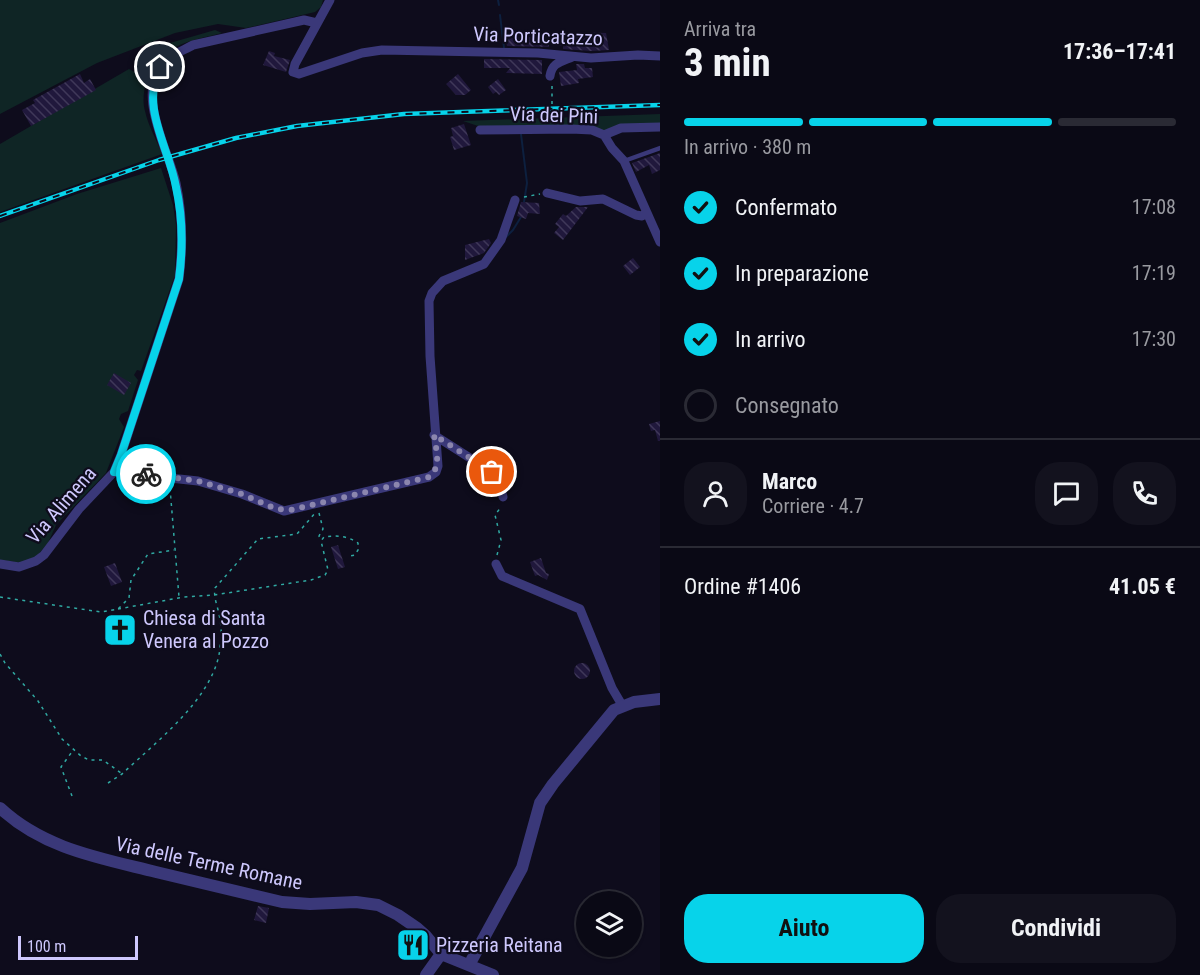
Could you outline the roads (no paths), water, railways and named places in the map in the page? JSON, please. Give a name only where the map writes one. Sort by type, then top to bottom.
[{"type":"street","points":[[330,0],[317,23],[304,20],[193,45],[167,60],[156,75],[152,98],[153,110],[172,168],[182,224],[182,258],[179,279],[114,472],[198,481],[251,498],[276,509],[291,510],[429,477],[436,472],[438,466],[434,435],[429,301],[432,293],[444,281],[484,264],[501,240],[515,200]]},
{"type":"street","name":"Via Porticatazzo","points":[[317,23],[293,72],[299,74],[362,53],[382,50],[591,58],[660,56]]},
{"type":"street","points":[[550,76],[551,68],[556,63],[574,56]]},
{"type":"street","name":"Via dei Pini","points":[[480,130],[571,129],[592,130],[604,135],[621,129],[660,127]]},
{"type":"street","points":[[604,135],[624,161],[660,240]]},
{"type":"street","points":[[547,193],[580,201],[603,199],[636,215],[642,216],[647,213]]},
{"type":"street","points":[[434,435],[492,472],[499,481],[503,497]]},
{"type":"street","name":"Via Alimena","points":[[0,564],[19,567],[36,561],[44,555],[79,509],[114,472]]},
{"type":"street","points":[[496,564],[502,576],[580,609],[612,688],[622,705]]},
{"type":"street","points":[[469,965],[522,868],[540,803],[607,717],[622,705],[660,699]]},
{"type":"street","name":"Via delle Terme Romane","points":[[0,808],[25,829],[44,840],[91,857],[282,902],[310,904],[356,902],[378,905],[417,928],[441,954]]},
{"type":"street","points":[[426,975],[441,954],[493,975]]},
{"type":"lane","points":[[624,161],[660,148]]},
{"type":"waterway","points":[[498,0],[499,5]]},
{"type":"waterway","points":[[500,15],[504,48]]},
{"type":"waterway","points":[[521,134],[527,183],[524,202]]},
{"type":"waterway","points":[[505,238],[521,217]]},
{"type":"railway","points":[[0,216],[159,160],[236,138],[297,126],[404,114],[660,105]]},
{"type":"place","name":"Chiesa di Santa Venera al Pozzo","points":[[120,630]]},
{"type":"place","name":"Pizzeria Reitana","points":[[413,945]]}]
